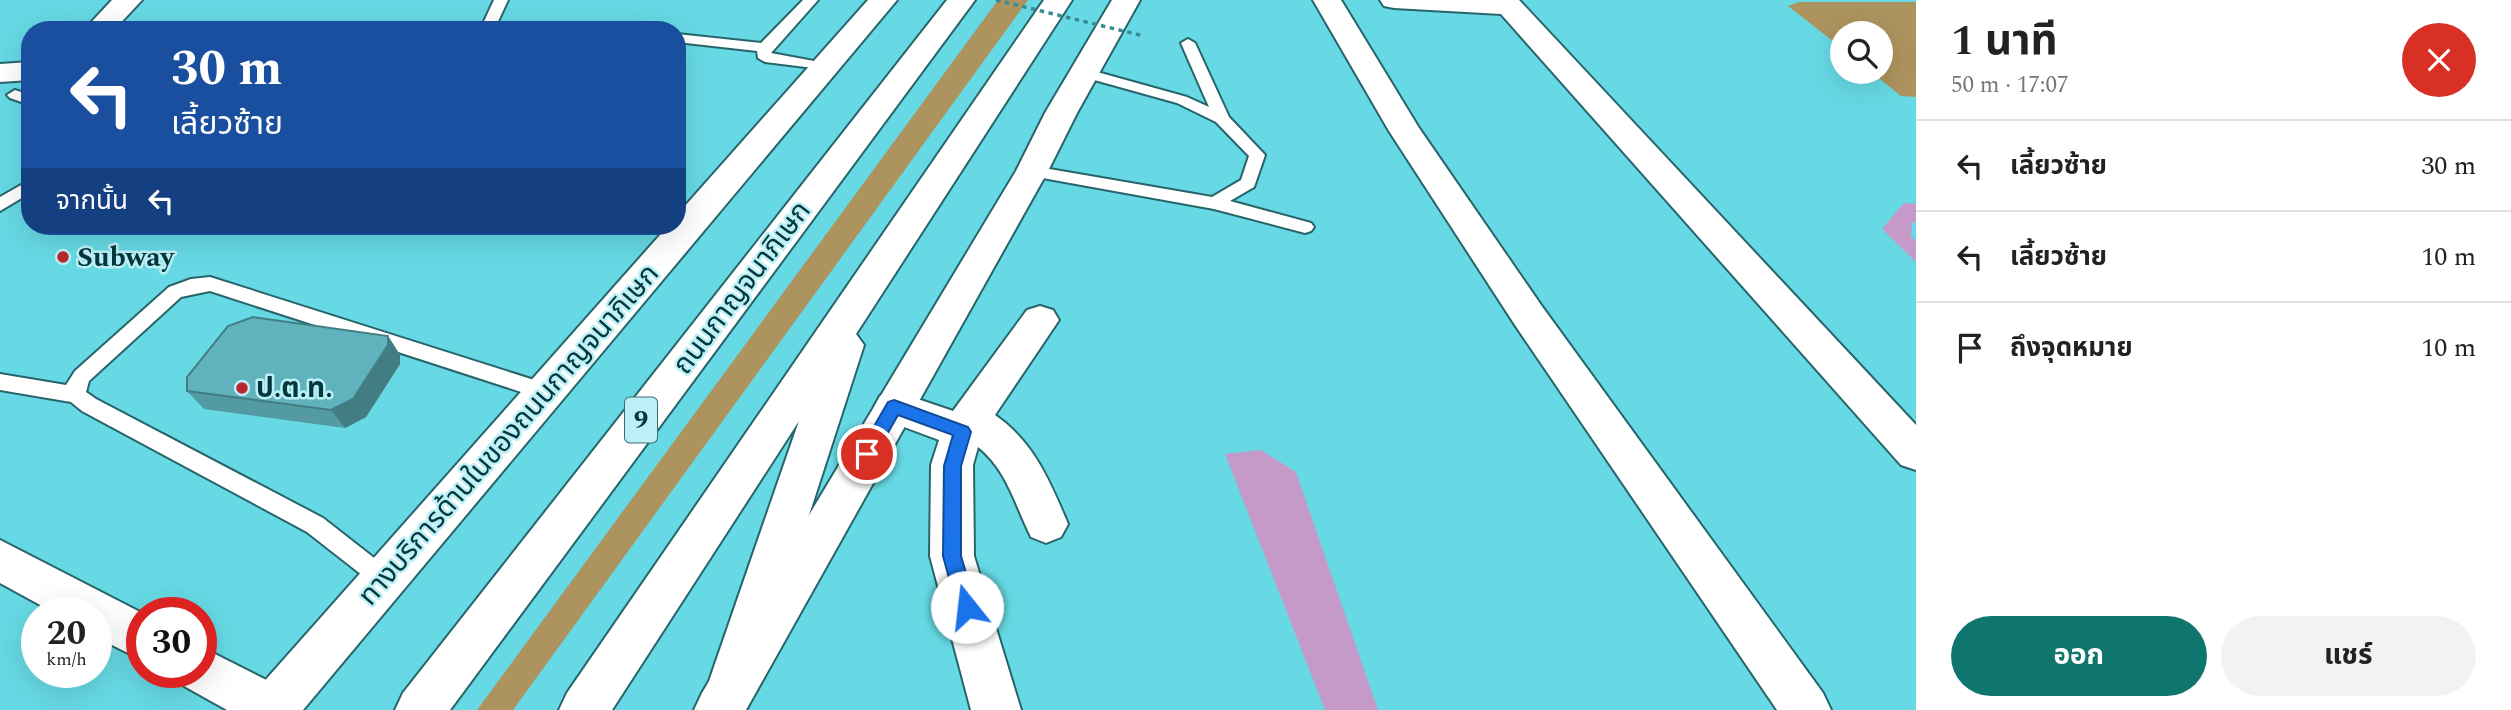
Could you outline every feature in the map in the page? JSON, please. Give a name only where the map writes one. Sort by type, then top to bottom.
[{"type":"main road","points":[[107,21],[128,0]]},
{"type":"main road","name":"ทางบริการด้านในของถนนกาญจนาภิเษก","points":[[686,229],[883,0]]},
{"type":"main road","name":"ถนนกาญจนาภิเษก","points":[[421,710],[961,0]]},
{"type":"main road","points":[[584,710],[1058,0]]},
{"type":"main road","points":[[1009,73],[1088,0]]},
{"type":"main road","points":[[725,700],[1032,171],[1061,113],[1126,0]]},
{"type":"main road","points":[[1327,0],[1405,131],[1528,315],[1806,710]]},
{"type":"main road","points":[[1394,0],[1506,3],[1916,453]]},
{"type":"main road","name":"ทางบริการด้านในของถนนกาญจนาภิเษก","points":[[272,709],[681,235]]},
{"type":"main road","points":[[725,700],[861,296]]},
{"type":"main road","points":[[996,710],[952,556],[952,466],[966,426],[1040,320]]},
{"type":"main road","points":[[894,407],[966,426],[1002,443],[1028,480],[1046,524]]},
{"type":"main road","points":[[0,560],[67,597]]},
{"type":"main road","points":[[217,679],[272,709]]},
{"type":"lane","points":[[491,21],[501,0]]},
{"type":"lane","points":[[810,0],[765,48],[763,55],[770,59],[825,67]]},
{"type":"lane","points":[[686,39],[765,48]]},
{"type":"lane","points":[[1188,43],[1222,118],[1257,155],[1248,183],[1214,203]]},
{"type":"lane","points":[[1085,73],[1182,100],[1222,118]]},
{"type":"lane","points":[[1032,171],[1214,203],[1305,227]]},
{"type":"lane","points":[[0,205],[21,191]]},
{"type":"lane","points":[[76,395],[76,385],[82,376],[175,292],[191,286],[210,284],[546,392]]},
{"type":"lane","points":[[0,382],[76,395],[106,415],[315,525],[384,579]]},
{"type":"path","points":[[996,0],[1144,36]]},
{"type":"shaded area","points":[[998,0],[1028,0],[513,710],[477,710]]},
{"type":"shaded area","points":[[1799,2],[1916,2],[1916,97],[1901,96],[1886,84],[1893,84],[1893,21],[1830,21],[1830,39],[1788,6]]},
{"type":"shaded area","points":[[1904,203],[1916,204],[1916,223],[1912,222],[1911,236],[1916,241],[1916,262],[1882,229]]},
{"type":"shaded area","points":[[1261,450],[1296,472],[1378,710],[1325,710],[1225,454]]},
{"type":"building","points":[[253,317],[388,336],[388,345],[353,399],[331,410],[187,391],[187,377],[228,326]]},
{"type":"place","name":"Subway","points":[[63,257]]},
{"type":"place","name":"ป.ต.ท.","points":[[242,388]]},
{"type":"route","points":[[867,454],[894,407],[962,432],[952,466],[952,556],[967,607]]}]
